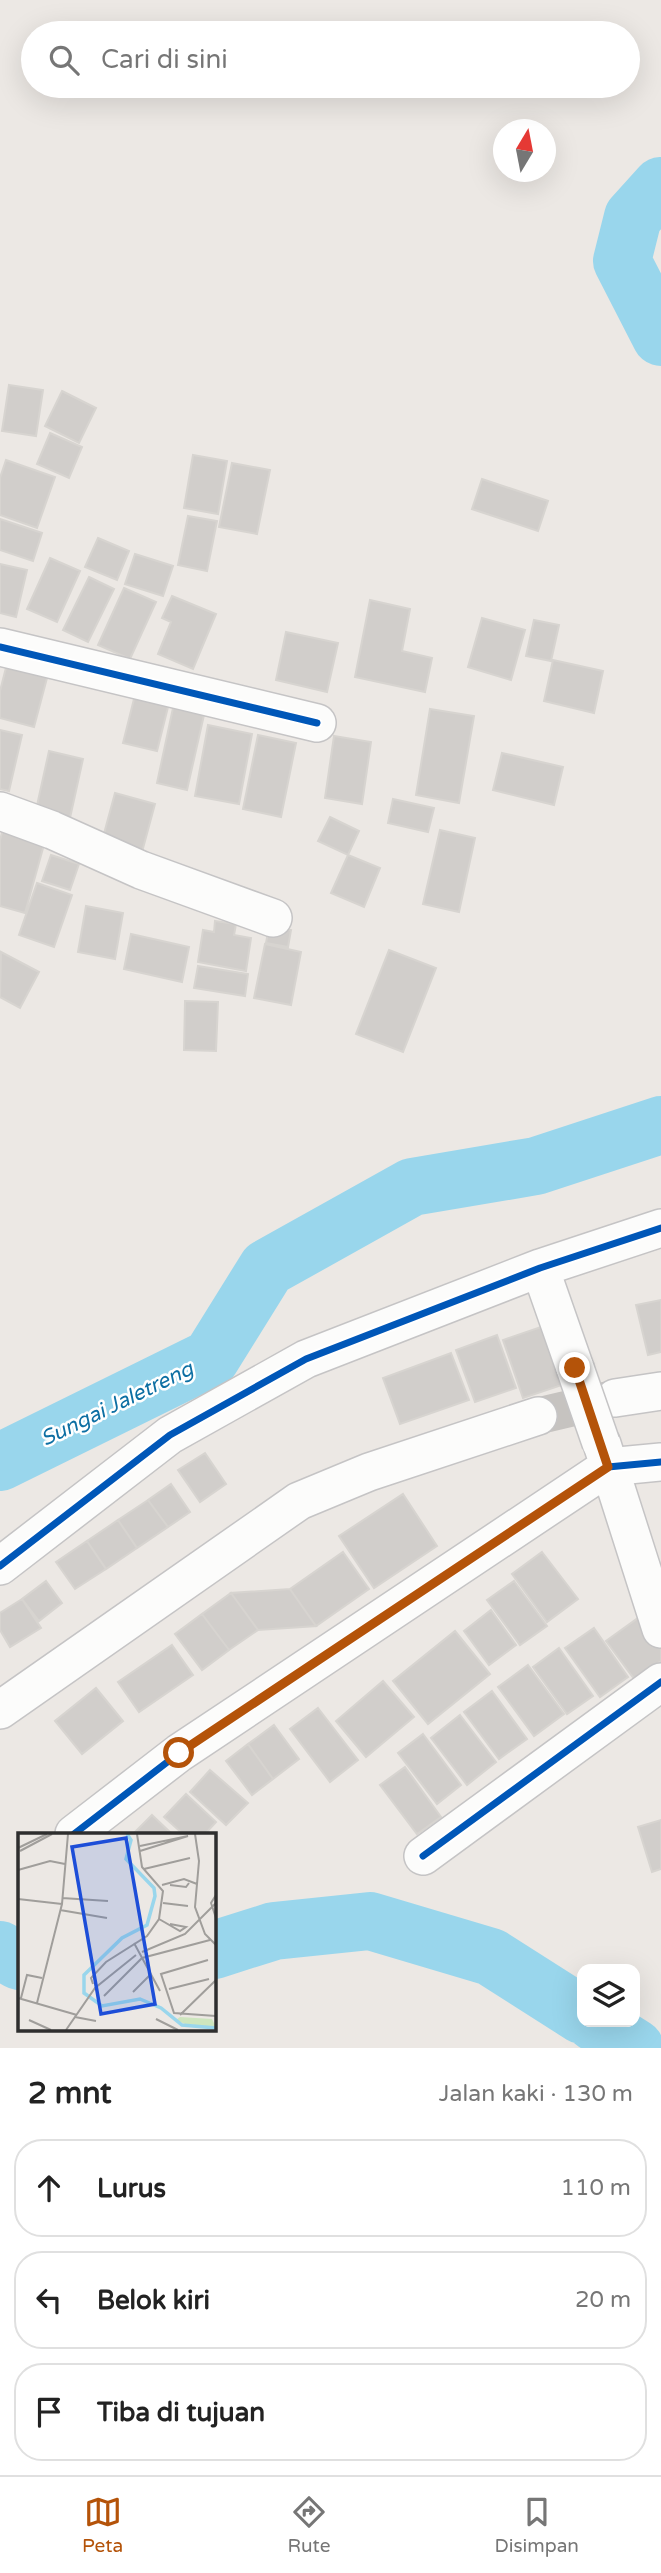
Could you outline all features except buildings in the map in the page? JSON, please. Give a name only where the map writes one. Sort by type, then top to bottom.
[{"type":"street","points":[[0,648],[317,723]]},
{"type":"street","points":[[0,811],[52,830],[141,870],[274,918]]},
{"type":"street","points":[[0,1566],[170,1435],[306,1359],[540,1268],[661,1228]]},
{"type":"street","points":[[540,1268],[605,1455],[661,1629]]},
{"type":"street","points":[[615,1398],[661,1391]]},
{"type":"street","points":[[0,1710],[299,1502],[369,1472],[538,1416]]},
{"type":"street","points":[[77,1833],[179,1753],[605,1455],[661,1462]]},
{"type":"street","points":[[423,1856],[661,1682]]},
{"type":"waterway","name":"Sungai Jaletreng","points":[[661,186],[633,217],[622,261],[661,337]]},
{"type":"waterway","name":"Sungai Jaletreng","points":[[0,1462],[211,1358],[267,1268],[412,1187],[536,1166],[661,1125]]},
{"type":"waterway","name":"Sungai Jaletreng","points":[[215,1950],[274,1931],[370,1921],[491,1957],[577,2012]]},
{"type":"waterway","name":"Sungai Jaletreng","points":[[0,1950],[18,1960]]},
{"type":"waterway","name":"Sungai Jaletreng","points":[[602,2027],[635,2048]]},
{"type":"tunnel","points":[[538,1416],[615,1398]]},
{"type":"cycle path","points":[[0,647],[317,723]]},
{"type":"cycle path","points":[[0,1566],[170,1435],[306,1359],[540,1268],[661,1228]]},
{"type":"cycle path","points":[[75,1833],[179,1753],[608,1467],[661,1462]]},
{"type":"cycle path","points":[[423,1856],[661,1682]]},
{"type":"route","points":[[179,1753],[608,1467],[575,1368]]}]
